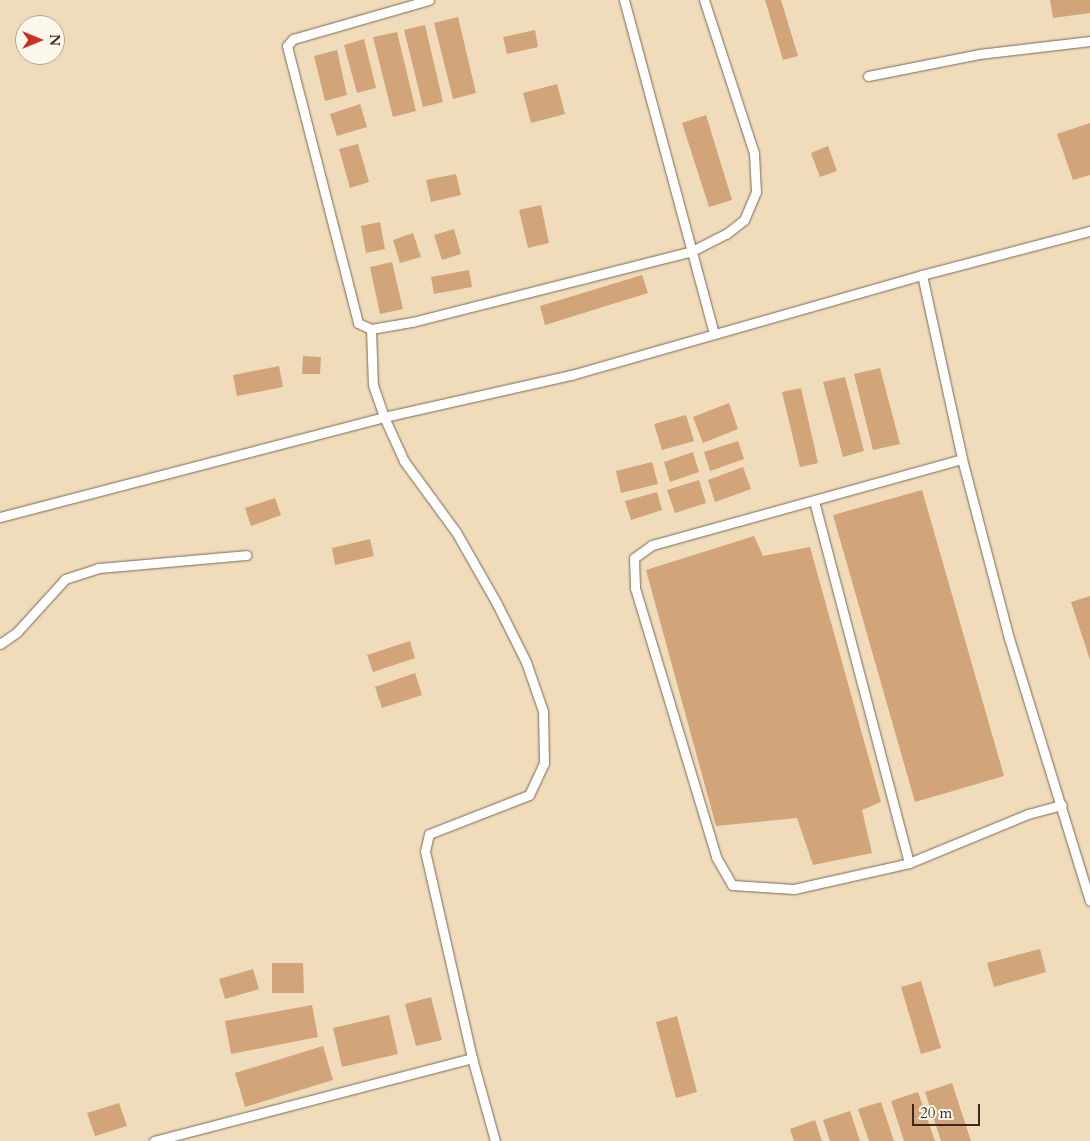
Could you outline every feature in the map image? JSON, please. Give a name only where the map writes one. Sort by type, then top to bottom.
[{"type":"lane","points":[[429,0],[293,38],[287,46],[358,323],[371,329],[412,322],[692,251],[726,234],[744,220],[756,192],[754,153],[704,0]]},
{"type":"lane","points":[[624,0],[714,334]]},
{"type":"lane","points":[[868,76],[979,54],[1090,41]]},
{"type":"lane","points":[[0,517],[384,417],[571,375],[922,275],[1090,231]]},
{"type":"lane","points":[[922,275],[962,460],[1009,638],[1090,901]]},
{"type":"lane","points":[[371,329],[373,384],[384,417],[404,461],[456,532],[497,604],[526,662],[543,711],[544,763],[529,794],[429,834],[425,851],[472,1058],[495,1141]]},
{"type":"lane","points":[[962,460],[652,544],[634,558],[635,588],[716,857],[732,884],[794,889],[909,863],[1028,814],[1062,805]]},
{"type":"lane","points":[[814,501],[909,863]]},
{"type":"lane","points":[[0,644],[17,632],[65,579],[98,568],[246,555]]},
{"type":"lane","points":[[154,1141],[472,1058]]},
{"type":"building","points":[[765,0],[781,0],[798,56],[783,60]]},
{"type":"building","points":[[1050,0],[1090,0],[1090,13],[1053,18]]},
{"type":"building","points":[[458,17],[476,93],[453,99],[434,23]]},
{"type":"building","points":[[425,25],[443,102],[423,107],[404,30]]},
{"type":"building","points":[[535,30],[538,47],[507,54],[503,37]]},
{"type":"building","points":[[397,32],[416,111],[393,117],[373,37]]},
{"type":"building","points":[[364,39],[376,88],[357,93],[344,45]]},
{"type":"building","points":[[337,50],[347,95],[325,101],[314,56]]},
{"type":"building","points":[[557,84],[565,114],[531,123],[523,93]]},
{"type":"building","points":[[360,104],[367,127],[337,136],[330,114]]},
{"type":"building","points":[[706,115],[732,200],[709,207],[682,123]]},
{"type":"building","points":[[1090,123],[1090,175],[1073,180],[1057,134]]},
{"type":"building","points":[[358,144],[369,182],[350,188],[339,149]]},
{"type":"building","points":[[828,146],[837,171],[820,177],[811,153]]},
{"type":"building","points":[[456,174],[461,195],[431,202],[426,180]]},
{"type":"building","points":[[541,205],[549,243],[528,248],[519,210]]},
{"type":"building","points":[[380,222],[385,249],[366,253],[361,226]]},
{"type":"building","points":[[454,229],[461,254],[442,260],[434,235]]},
{"type":"building","points":[[413,233],[421,257],[400,263],[393,240]]},
{"type":"building","points":[[392,262],[403,309],[380,314],[370,267]]},
{"type":"building","points":[[469,270],[472,287],[434,294],[431,277]]},
{"type":"building","points":[[642,275],[648,293],[545,325],[540,306]]},
{"type":"building","points":[[303,356],[321,357],[320,374],[302,374]]},
{"type":"building","points":[[279,366],[283,387],[237,396],[233,375]]},
{"type":"building","points":[[880,368],[900,444],[873,450],[854,374]]},
{"type":"building","points":[[845,377],[864,451],[843,457],[823,382]]},
{"type":"building","points":[[801,388],[818,463],[800,467],[782,392]]},
{"type":"building","points":[[729,403],[738,429],[703,443],[693,417]]},
{"type":"building","points":[[686,415],[694,441],[662,450],[654,424]]},
{"type":"building","points":[[738,441],[744,459],[710,471],[704,452]]},
{"type":"building","points":[[693,452],[699,472],[670,482],[664,462]]},
{"type":"building","points":[[652,462],[658,484],[621,493],[616,471]]},
{"type":"building","points":[[743,467],[751,489],[715,502],[708,480]]},
{"type":"building","points":[[699,480],[706,503],[675,513],[667,490]]},
{"type":"building","points":[[922,490],[1004,776],[915,802],[833,515]]},
{"type":"building","points":[[657,492],[662,510],[631,520],[625,501]]},
{"type":"building","points":[[275,498],[281,515],[251,526],[245,508]]},
{"type":"building","points":[[754,536],[763,556],[810,547],[881,802],[862,810],[872,853],[813,865],[797,818],[716,826],[646,570]]},
{"type":"building","points":[[370,539],[374,556],[335,565],[332,548]]},
{"type":"building","points":[[1090,596],[1090,660],[1071,602]]},
{"type":"building","points":[[410,641],[415,658],[373,672],[367,655]]},
{"type":"building","points":[[415,673],[422,695],[382,708],[375,687]]},
{"type":"building","points":[[1040,949],[1046,972],[994,987],[987,963]]},
{"type":"building","points":[[272,963],[303,963],[304,993],[272,993]]},
{"type":"building","points":[[253,969],[259,989],[225,999],[219,979]]},
{"type":"building","points":[[921,981],[941,1048],[921,1054],[901,987]]},
{"type":"building","points":[[431,997],[442,1040],[416,1046],[405,1004]]},
{"type":"building","points":[[312,1005],[318,1037],[231,1054],[225,1021]]},
{"type":"building","points":[[389,1015],[398,1054],[342,1067],[333,1028]]},
{"type":"building","points":[[677,1016],[697,1092],[676,1098],[656,1022]]},
{"type":"building","points":[[323,1046],[333,1080],[245,1107],[235,1073]]},
{"type":"building","points":[[952,1083],[971,1141],[941,1141],[925,1092]]},
{"type":"building","points":[[918,1092],[935,1141],[904,1141],[891,1101]]},
{"type":"building","points":[[881,1102],[894,1141],[869,1141],[858,1109]]},
{"type":"building","points":[[119,1103],[127,1126],[95,1136],[87,1113]]},
{"type":"building","points":[[850,1111],[860,1141],[830,1141],[823,1120]]},
{"type":"building","points":[[815,1120],[822,1141],[794,1141],[790,1129]]}]
